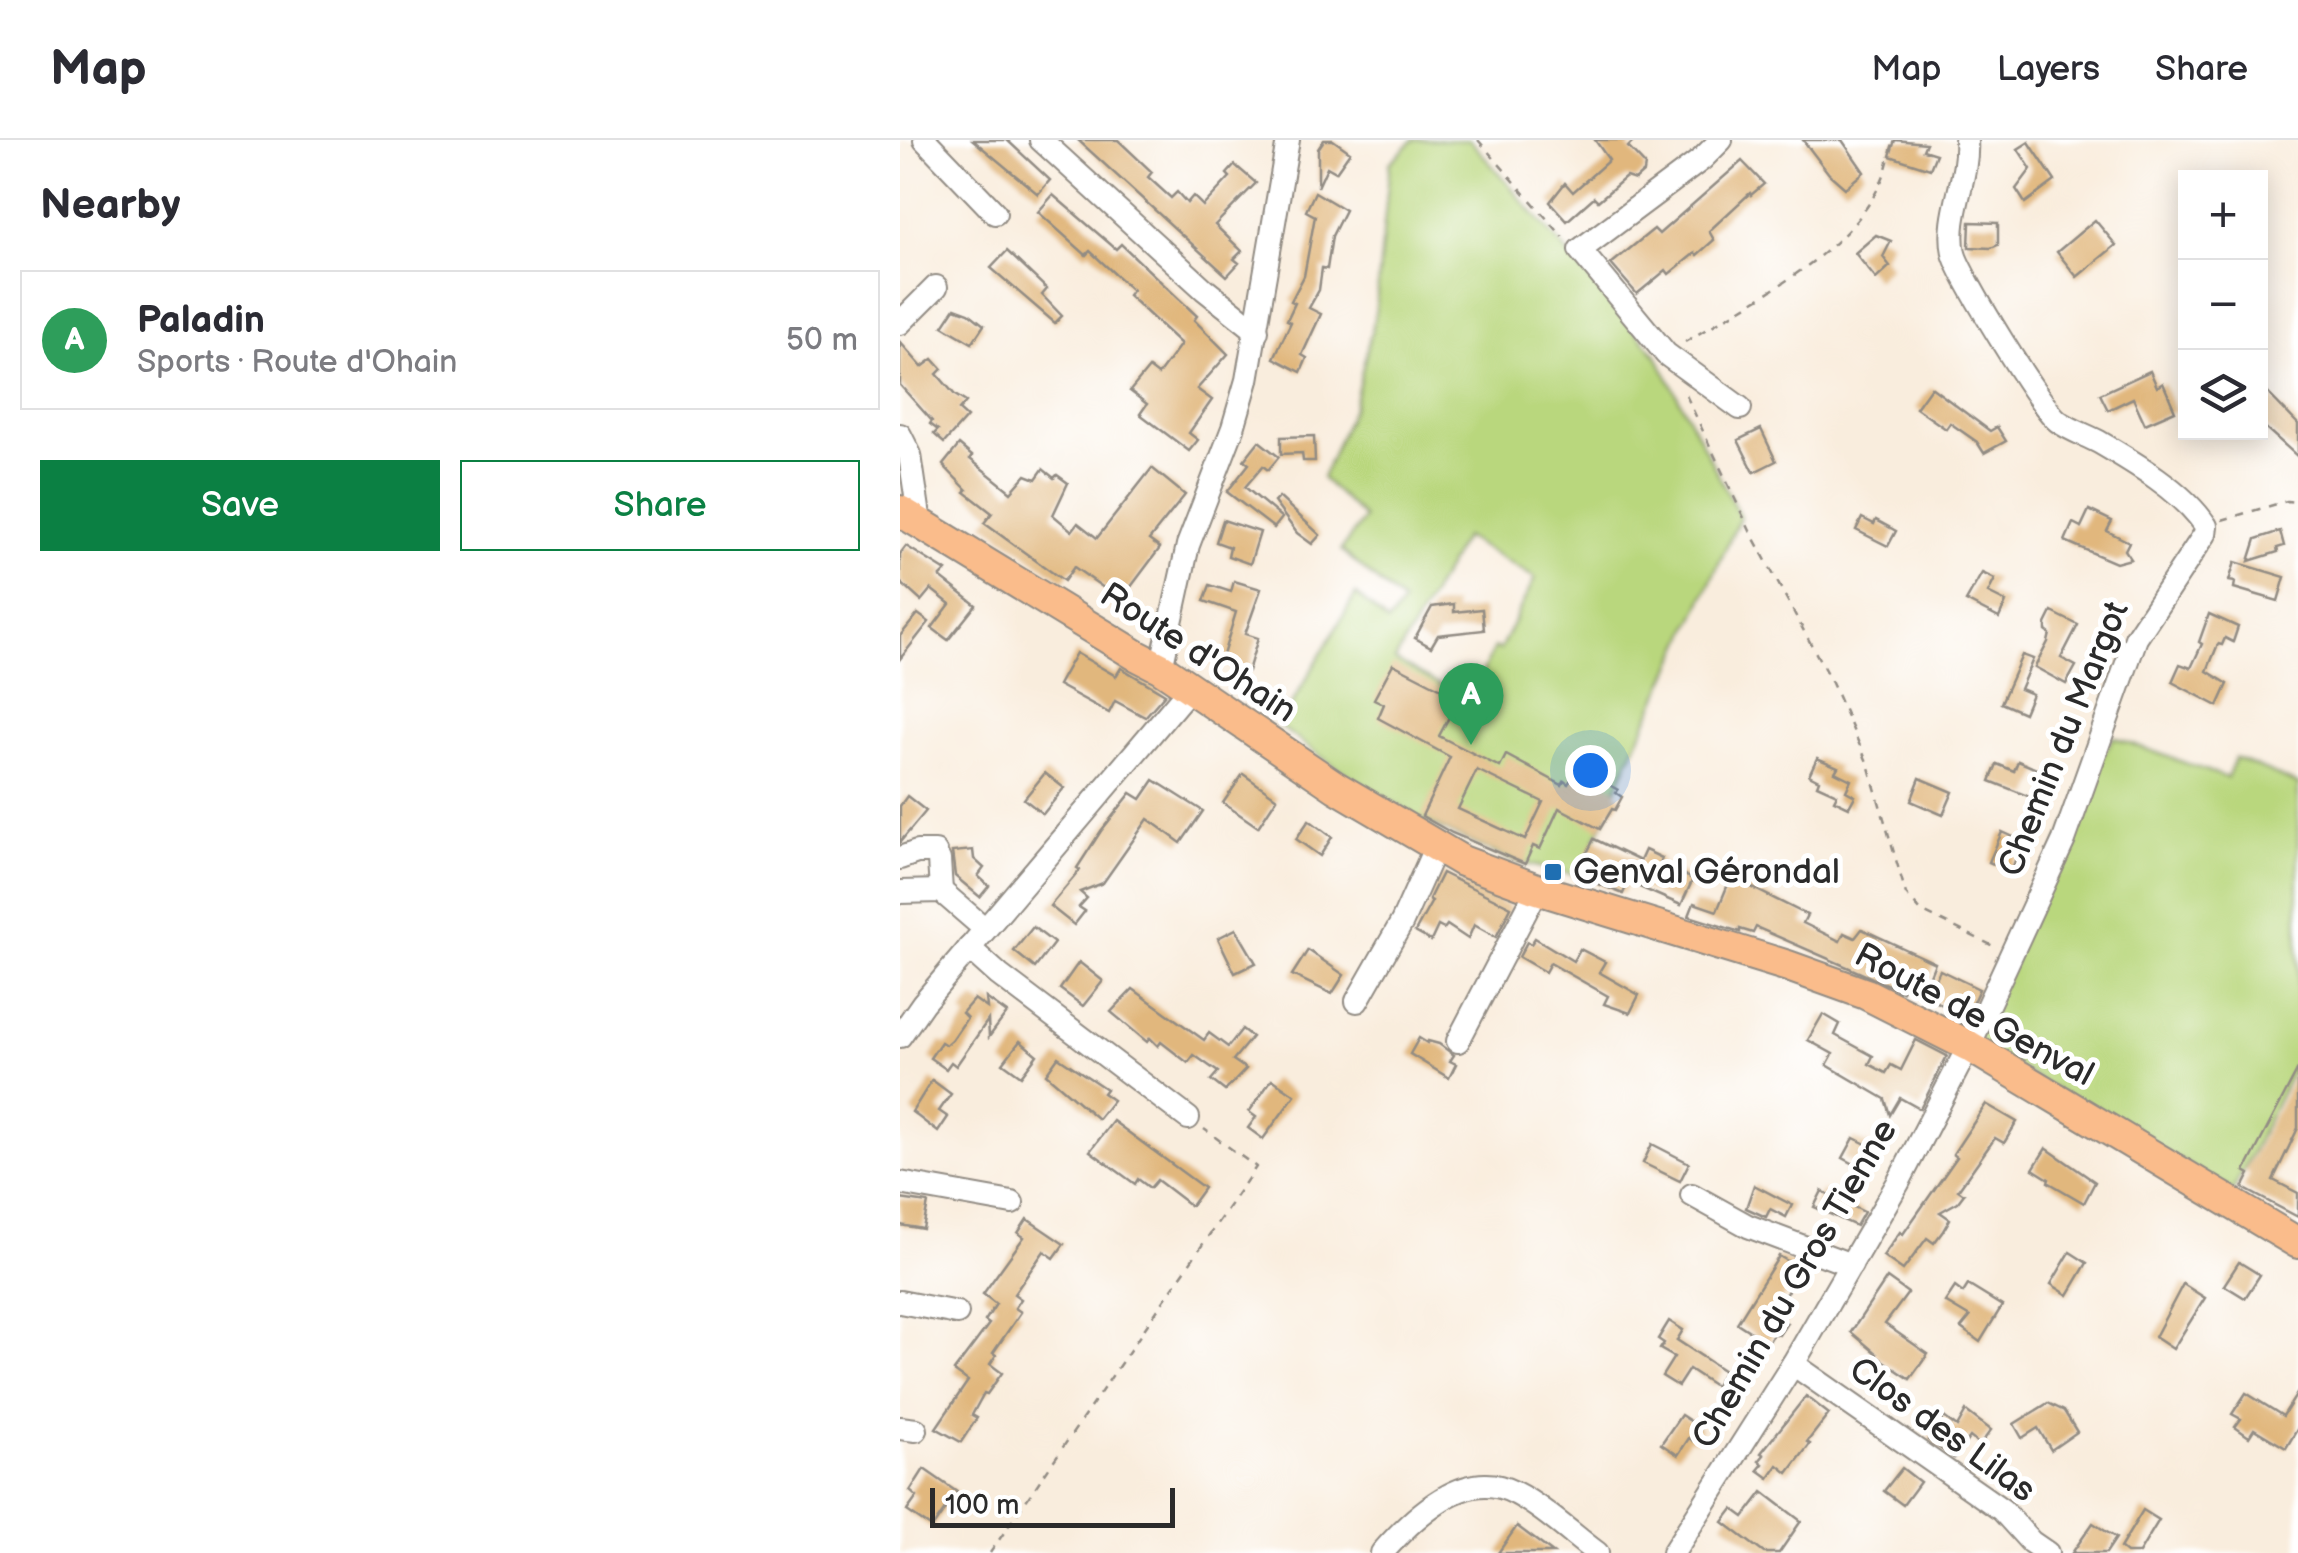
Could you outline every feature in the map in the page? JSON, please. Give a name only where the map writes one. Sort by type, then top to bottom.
[{"type":"main road","name":"Route d'Ohain","points":[[910,517],[1136,656],[1162,668],[1336,786],[1436,846],[1462,861],[1536,888]]},
{"type":"main road","name":"Route de Genval","points":[[1536,888],[1866,994],[1969,1046],[2298,1243]]},
{"type":"street","points":[[925,140],[995,213]]},
{"type":"street","points":[[1041,140],[1204,290],[1257,332]]},
{"type":"street","points":[[1162,668],[1188,544],[1233,428],[1257,332],[1288,140]]},
{"type":"street","points":[[1722,140],[1580,250],[1666,354],[1740,408]]},
{"type":"street","points":[[1966,140],[1966,161],[1953,224],[1954,258],[2033,390],[2056,419],[2117,452],[2178,497],[2206,526]]},
{"type":"street","points":[[900,323],[936,287]]},
{"type":"street","name":"Route d'Ohain","points":[[900,436],[910,456],[910,517]]},
{"type":"street","name":"Chemin du Margot","points":[[1969,1046],[2064,840],[2136,638],[2205,534],[2206,526]]},
{"type":"street","points":[[900,1036],[969,948],[1189,689]]},
{"type":"street","points":[[1356,1001],[1402,922],[1436,846]]},
{"type":"street","points":[[900,858],[917,852],[935,852],[940,860],[941,891]]},
{"type":"street","points":[[1458,1041],[1536,888]]},
{"type":"street","points":[[900,892],[941,891],[985,929]]},
{"type":"street","points":[[969,948],[998,975],[1188,1118]]},
{"type":"street","name":"Chemin du Gros Tienne","points":[[1674,1553],[1793,1364],[1898,1184],[1969,1046]]},
{"type":"street","points":[[900,1183],[1012,1203]]},
{"type":"street","points":[[1692,1195],[1765,1233],[1850,1265]]},
{"type":"street","points":[[900,1302],[957,1313]]},
{"type":"street","name":"Clos des Lilas","points":[[1793,1364],[2002,1510],[2039,1549]]},
{"type":"street","points":[[1382,1553],[1444,1498],[1478,1485],[1514,1492],[1597,1553]]},
{"type":"path","points":[[1478,140],[1567,241],[1580,250]]},
{"type":"path","points":[[1666,354],[1807,266],[1852,228],[1881,184],[1894,140]]},
{"type":"path","points":[[1682,388],[1751,533],[1832,683],[1868,764],[1906,894],[1920,911],[2010,954]]},
{"type":"path","points":[[2206,526],[2260,508],[2298,502]]},
{"type":"path","points":[[990,1553],[1256,1167],[1188,1118]]},
{"type":"green space","points":[[1413,140],[1470,140],[1657,356],[1740,517],[1607,809],[1609,813],[1576,875],[1512,861],[1420,819],[1279,726],[1356,594],[1388,623],[1403,603],[1341,550],[1364,518],[1322,478],[1354,405],[1375,315],[1390,163]],"holes":[[[1464,537],[1535,578],[1500,650],[1494,648],[1469,701],[1395,660]]]},
{"type":"green space","points":[[2113,737],[2227,778],[2235,758],[2298,784],[2298,1066],[2295,1065],[2233,1191],[1970,1040],[2066,827]]},
{"type":"building","points":[[973,140],[1007,140],[1050,180],[1038,194]]},
{"type":"building","points":[[1078,140],[1118,140],[1152,172],[1148,177],[1171,198],[1177,192],[1187,203],[1193,196],[1203,206],[1230,177],[1227,174],[1235,165],[1256,183],[1215,225],[1242,251],[1234,259],[1239,263],[1227,276]]},
{"type":"building","points":[[1324,140],[1333,140],[1350,152],[1336,172],[1327,167],[1318,187],[1318,149]]},
{"type":"building","points":[[1595,140],[1635,140],[1628,147],[1645,165],[1644,172],[1635,180],[1626,177],[1598,201],[1594,197],[1567,221],[1550,202],[1565,183],[1573,192],[1609,160]]},
{"type":"building","points":[[1803,140],[1842,140],[1864,172],[1845,188]]},
{"type":"building","points":[[1895,140],[1926,143],[1923,150],[1936,154],[1930,169],[1890,156]]},
{"type":"building","points":[[2029,142],[2055,181],[2025,203],[2016,189],[2031,169],[2018,149]]},
{"type":"building","points":[[1742,161],[1764,184],[1709,231],[1714,240],[1697,255],[1669,274],[1666,270],[1637,294],[1611,264],[1654,229],[1659,234]]},
{"type":"building","points":[[1315,192],[1345,210],[1332,236],[1327,269],[1322,268],[1319,290],[1309,308],[1321,314],[1302,355],[1307,358],[1301,372],[1274,358],[1291,322],[1287,320],[1295,303],[1291,301],[1304,276],[1315,216],[1306,211]]},
{"type":"building","points":[[1053,195],[1116,249],[1121,244],[1197,316],[1194,320],[1228,354],[1197,389],[1212,400],[1189,433],[1198,440],[1189,451],[1140,414],[1147,404],[1130,391],[1149,368],[1158,375],[1181,344],[1128,295],[1132,290],[1090,251],[1086,255],[1038,212]]},
{"type":"building","points":[[2095,220],[2116,245],[2077,277],[2057,252]]},
{"type":"building","points":[[1970,222],[1998,223],[1998,245],[1969,247]]},
{"type":"building","points":[[1876,235],[1891,241],[1883,257],[1890,266],[1876,279],[1855,253]]},
{"type":"building","points":[[1007,251],[1047,289],[1042,295],[1062,316],[1055,323],[991,268]]},
{"type":"building","points":[[955,308],[984,325],[972,343],[943,326]]},
{"type":"building","points":[[900,342],[922,367],[933,359],[942,369],[937,374],[966,402],[959,410],[967,417],[944,443],[934,434],[938,430],[930,424],[932,421],[900,385]]},
{"type":"building","points":[[2150,371],[2157,387],[2163,383],[2175,411],[2145,424],[2133,398],[2108,410],[2100,394]]},
{"type":"building","points":[[1931,387],[1990,431],[1997,427],[2006,441],[1984,453],[1977,442],[1950,423],[1946,429],[1916,408]]},
{"type":"building","points":[[2268,393],[2298,424],[2298,457],[2268,430]]},
{"type":"building","points":[[1761,429],[1776,461],[1754,472],[1738,440]]},
{"type":"building","points":[[1314,436],[1315,461],[1303,461],[1302,453],[1281,454],[1281,437]]},
{"type":"building","points":[[1259,441],[1279,457],[1268,470],[1263,466],[1245,487],[1282,518],[1274,528],[1227,492],[1249,464],[1244,460]]},
{"type":"building","points":[[959,445],[972,456],[970,459],[1011,492],[1026,475],[1036,479],[1043,469],[1054,478],[1057,475],[1068,483],[1053,515],[1072,531],[1078,523],[1097,538],[1152,468],[1185,495],[1149,540],[1160,548],[1121,600],[1074,567],[1064,581],[984,523],[992,513],[965,492],[943,465]]},
{"type":"building","points":[[1279,497],[1320,535],[1312,544],[1297,533],[1274,502]]},
{"type":"building","points":[[2089,510],[2112,521],[2107,531],[2129,542],[2125,550],[2131,559],[2116,563],[2065,541],[2073,523],[2081,527]]},
{"type":"building","points":[[1862,518],[1874,524],[1876,520],[1896,531],[1888,546],[1856,530]]},
{"type":"building","points":[[1223,520],[1260,532],[1250,564],[1228,556],[1230,547],[1216,542]]},
{"type":"building","points":[[2280,531],[2284,546],[2277,548],[2278,552],[2249,561],[2256,539]]},
{"type":"building","points":[[906,546],[946,571],[940,577],[976,605],[948,640],[932,628],[950,604],[931,589],[921,601],[900,582],[900,554]]},
{"type":"building","points":[[2235,562],[2285,577],[2278,601],[2234,588],[2235,582],[2229,581]]},
{"type":"building","points":[[1982,573],[1995,579],[1988,593],[2006,602],[1999,618],[1966,601]]},
{"type":"building","points":[[1234,581],[1261,589],[1245,634],[1258,638],[1248,671],[1221,662],[1236,612],[1204,601],[1210,585],[1231,592]]},
{"type":"building","points":[[1454,604],[1454,612],[1482,609],[1484,630],[1438,635],[1431,647],[1415,638],[1432,607]]},
{"type":"building","points":[[2052,612],[2078,625],[2061,658],[2076,666],[2066,684],[2035,667],[2048,642],[2046,624]]},
{"type":"building","points":[[918,614],[929,622],[900,659],[900,636]]},
{"type":"building","points":[[2209,614],[2238,627],[2233,642],[2225,638],[2222,645],[2218,644],[2207,671],[2228,684],[2218,706],[2172,682],[2180,664],[2191,668]]},
{"type":"building","points":[[1076,653],[1116,676],[1121,668],[1165,694],[1145,717],[1115,701],[1109,713],[1058,685]]},
{"type":"building","points":[[2022,655],[2033,659],[2020,689],[2032,694],[2024,713],[2001,703]]},
{"type":"building","points":[[1393,664],[1459,698],[1439,736],[1500,767],[1506,755],[1562,785],[1564,781],[1568,784],[1579,768],[1618,790],[1616,793],[1622,797],[1600,829],[1559,808],[1540,849],[1533,846],[1525,864],[1422,816],[1450,757],[1378,718],[1384,704],[1374,699]],"holes":[[[1477,770],[1543,802],[1525,840],[1458,809]]]},
{"type":"building","points":[[1817,758],[1838,767],[1835,772],[1851,780],[1846,791],[1855,796],[1849,807],[1834,800],[1837,794],[1817,785],[1819,780],[1809,775]]},
{"type":"building","points":[[2018,761],[2041,771],[2030,797],[1990,781],[1997,764],[2014,771]]},
{"type":"building","points":[[1045,773],[1064,788],[1043,814],[1024,799]]},
{"type":"building","points":[[1243,774],[1277,798],[1258,827],[1223,803]]},
{"type":"building","points":[[1920,778],[1953,792],[1943,815],[1911,801]]},
{"type":"building","points":[[1154,780],[1203,811],[1181,843],[1148,819],[1103,883],[1080,892],[1087,898],[1079,907],[1085,911],[1074,925],[1050,906],[1080,870],[1077,868],[1101,831],[1131,793],[1141,799]]},
{"type":"building","points":[[907,796],[926,811],[900,842],[900,806]]},
{"type":"building","points":[[1309,820],[1332,837],[1320,856],[1296,839]]},
{"type":"building","points":[[2002,832],[2022,841],[2011,872],[1989,862]]},
{"type":"building","points":[[1594,839],[1640,861],[1645,850],[1662,858],[1660,864],[1693,879],[1681,905],[1628,882],[1623,894],[1576,875]]},
{"type":"building","points":[[973,850],[974,859],[984,868],[978,876],[989,886],[980,897],[955,876],[952,852]]},
{"type":"building","points":[[1442,873],[1511,907],[1496,937],[1474,925],[1468,939],[1447,925],[1444,929],[1438,926],[1431,941],[1415,932]]},
{"type":"building","points":[[1731,877],[1807,915],[1803,923],[1840,941],[1844,933],[1855,938],[1862,929],[1935,963],[1929,978],[1912,970],[1902,991],[1756,927],[1753,933],[1740,932],[1689,916],[1694,903],[1717,911]]},
{"type":"building","points":[[1033,927],[1054,943],[1035,968],[1014,951]]},
{"type":"building","points":[[1236,929],[1256,963],[1235,973],[1218,938]]},
{"type":"building","points":[[1535,938],[1573,961],[1580,949],[1605,962],[1599,972],[1639,995],[1630,1013],[1604,1004],[1608,996],[1550,963],[1545,972],[1519,957],[1527,942],[1531,944]]},
{"type":"building","points":[[1308,950],[1344,975],[1332,994],[1292,975]]},
{"type":"building","points":[[1079,962],[1103,981],[1083,1006],[1060,989]]},
{"type":"building","points":[[1940,970],[1979,989],[1966,1017],[1927,997]]},
{"type":"building","points":[[1133,989],[1204,1040],[1209,1033],[1228,1047],[1242,1029],[1252,1037],[1233,1060],[1246,1069],[1225,1091],[1211,1080],[1218,1072],[1194,1055],[1188,1063],[1161,1042],[1158,1046],[1150,1038],[1147,1042],[1111,1012]]},
{"type":"building","points":[[986,998],[1007,1013],[989,1037],[988,1020],[956,1066],[951,1062],[946,1069],[930,1058],[941,1042],[946,1045],[952,1040],[967,1018],[962,1013],[974,999],[987,1008]]},
{"type":"building","points":[[1823,1014],[1840,1024],[1835,1035],[1873,1056],[1869,1064],[1886,1073],[1891,1065],[1901,1070],[1916,1040],[1947,1056],[1920,1109],[1900,1098],[1890,1115],[1885,1099],[1827,1065],[1833,1054],[1808,1040]]},
{"type":"building","points":[[1419,1038],[1439,1044],[1454,1055],[1450,1061],[1456,1064],[1449,1078],[1410,1054]]},
{"type":"building","points":[[1020,1041],[1037,1055],[1021,1076],[1003,1063]]},
{"type":"building","points":[[1058,1057],[1106,1089],[1103,1093],[1113,1100],[1098,1119],[1046,1074]]},
{"type":"building","points":[[2298,1069],[2298,1128],[2273,1180],[2298,1193],[2298,1217],[2243,1188],[2250,1174],[2245,1171]]},
{"type":"building","points":[[1272,1079],[1295,1095],[1263,1139],[1248,1128],[1256,1117],[1249,1112]]},
{"type":"building","points":[[932,1080],[951,1094],[939,1111],[948,1117],[938,1132],[912,1112]]},
{"type":"building","points":[[1986,1104],[2017,1122],[2004,1143],[1995,1138],[1958,1190],[1964,1194],[1958,1202],[1940,1212],[1950,1219],[1934,1243],[1927,1238],[1903,1270],[1883,1256],[1957,1157],[1953,1154]]},
{"type":"building","points":[[1113,1121],[1204,1188],[1191,1206],[1157,1180],[1150,1188],[1138,1179],[1135,1184],[1090,1151]]},
{"type":"building","points":[[1854,1138],[1882,1152],[1871,1173],[1843,1158]]},
{"type":"building","points":[[1652,1144],[1689,1163],[1680,1181],[1643,1163]]},
{"type":"building","points":[[2046,1148],[2095,1182],[2084,1203],[2033,1169]]},
{"type":"building","points":[[1754,1185],[1792,1205],[1786,1217],[1770,1209],[1766,1217],[1746,1208]]},
{"type":"building","points":[[1822,1191],[1864,1212],[1856,1226],[1814,1207]]},
{"type":"building","points":[[900,1199],[928,1203],[923,1229],[900,1225]]},
{"type":"building","points":[[1027,1219],[1064,1244],[1054,1258],[1044,1251],[1014,1294],[1021,1299],[1015,1308],[1021,1312],[993,1353],[996,1355],[990,1364],[1002,1373],[984,1393],[972,1415],[977,1418],[961,1442],[936,1428],[968,1381],[954,1371],[989,1324],[985,1321],[996,1304],[983,1294],[1024,1237],[1018,1233]]},
{"type":"building","points":[[2070,1252],[2087,1263],[2068,1295],[2051,1284]]},
{"type":"building","points":[[1779,1256],[1801,1269],[1776,1310],[1775,1314],[1787,1323],[1768,1343],[1737,1323]]},
{"type":"building","points":[[2239,1262],[2260,1275],[2245,1298],[2224,1285]]},
{"type":"building","points":[[1887,1278],[1908,1293],[1885,1324],[1928,1354],[1910,1379],[1876,1356],[1851,1332]]},
{"type":"building","points":[[2183,1284],[2205,1298],[2173,1349],[2155,1337]]},
{"type":"building","points":[[1968,1285],[2002,1306],[1980,1342],[1961,1328],[1970,1317],[1945,1302],[1955,1287],[1963,1293]]},
{"type":"building","points":[[1669,1321],[1683,1330],[1677,1340],[1724,1371],[1715,1386],[1689,1369],[1678,1386],[1662,1376],[1674,1357],[1660,1349],[1664,1343],[1658,1339]]},
{"type":"building","points":[[2298,1392],[2298,1428],[2286,1448],[2254,1429],[2249,1437],[2235,1427],[2241,1419],[2232,1414],[2246,1393],[2283,1416]]},
{"type":"building","points":[[1806,1396],[1829,1414],[1788,1473],[1778,1465],[1769,1478],[1758,1470],[1763,1464],[1759,1461],[1764,1455],[1761,1453]]},
{"type":"building","points":[[2048,1403],[2064,1411],[2077,1432],[2051,1450],[2038,1428],[2022,1438],[2014,1424]]},
{"type":"building","points":[[1966,1411],[1991,1430],[1980,1445],[1970,1437],[1954,1458],[1928,1440],[1944,1417],[1957,1427]]},
{"type":"building","points":[[1681,1415],[1701,1428],[1678,1455],[1661,1444]]},
{"type":"building","points":[[1902,1468],[1920,1482],[1903,1505],[1884,1491]]},
{"type":"building","points":[[924,1469],[957,1492],[932,1528],[907,1511],[917,1497],[910,1491]]},
{"type":"building","points":[[1763,1492],[1801,1521],[1779,1553],[1764,1553],[1723,1522],[1733,1509],[1744,1517]]},
{"type":"building","points":[[2143,1510],[2159,1520],[2139,1553],[2126,1553],[2120,1548]]},
{"type":"building","points":[[2093,1523],[2116,1538],[2106,1553],[2072,1553]]},
{"type":"building","points":[[1517,1526],[1553,1553],[1498,1553]]},
{"type":"place","name":"Paladin","points":[[1471,745]]},
{"type":"place","name":"Genval Gérondal","points":[[1553,872]]}]
